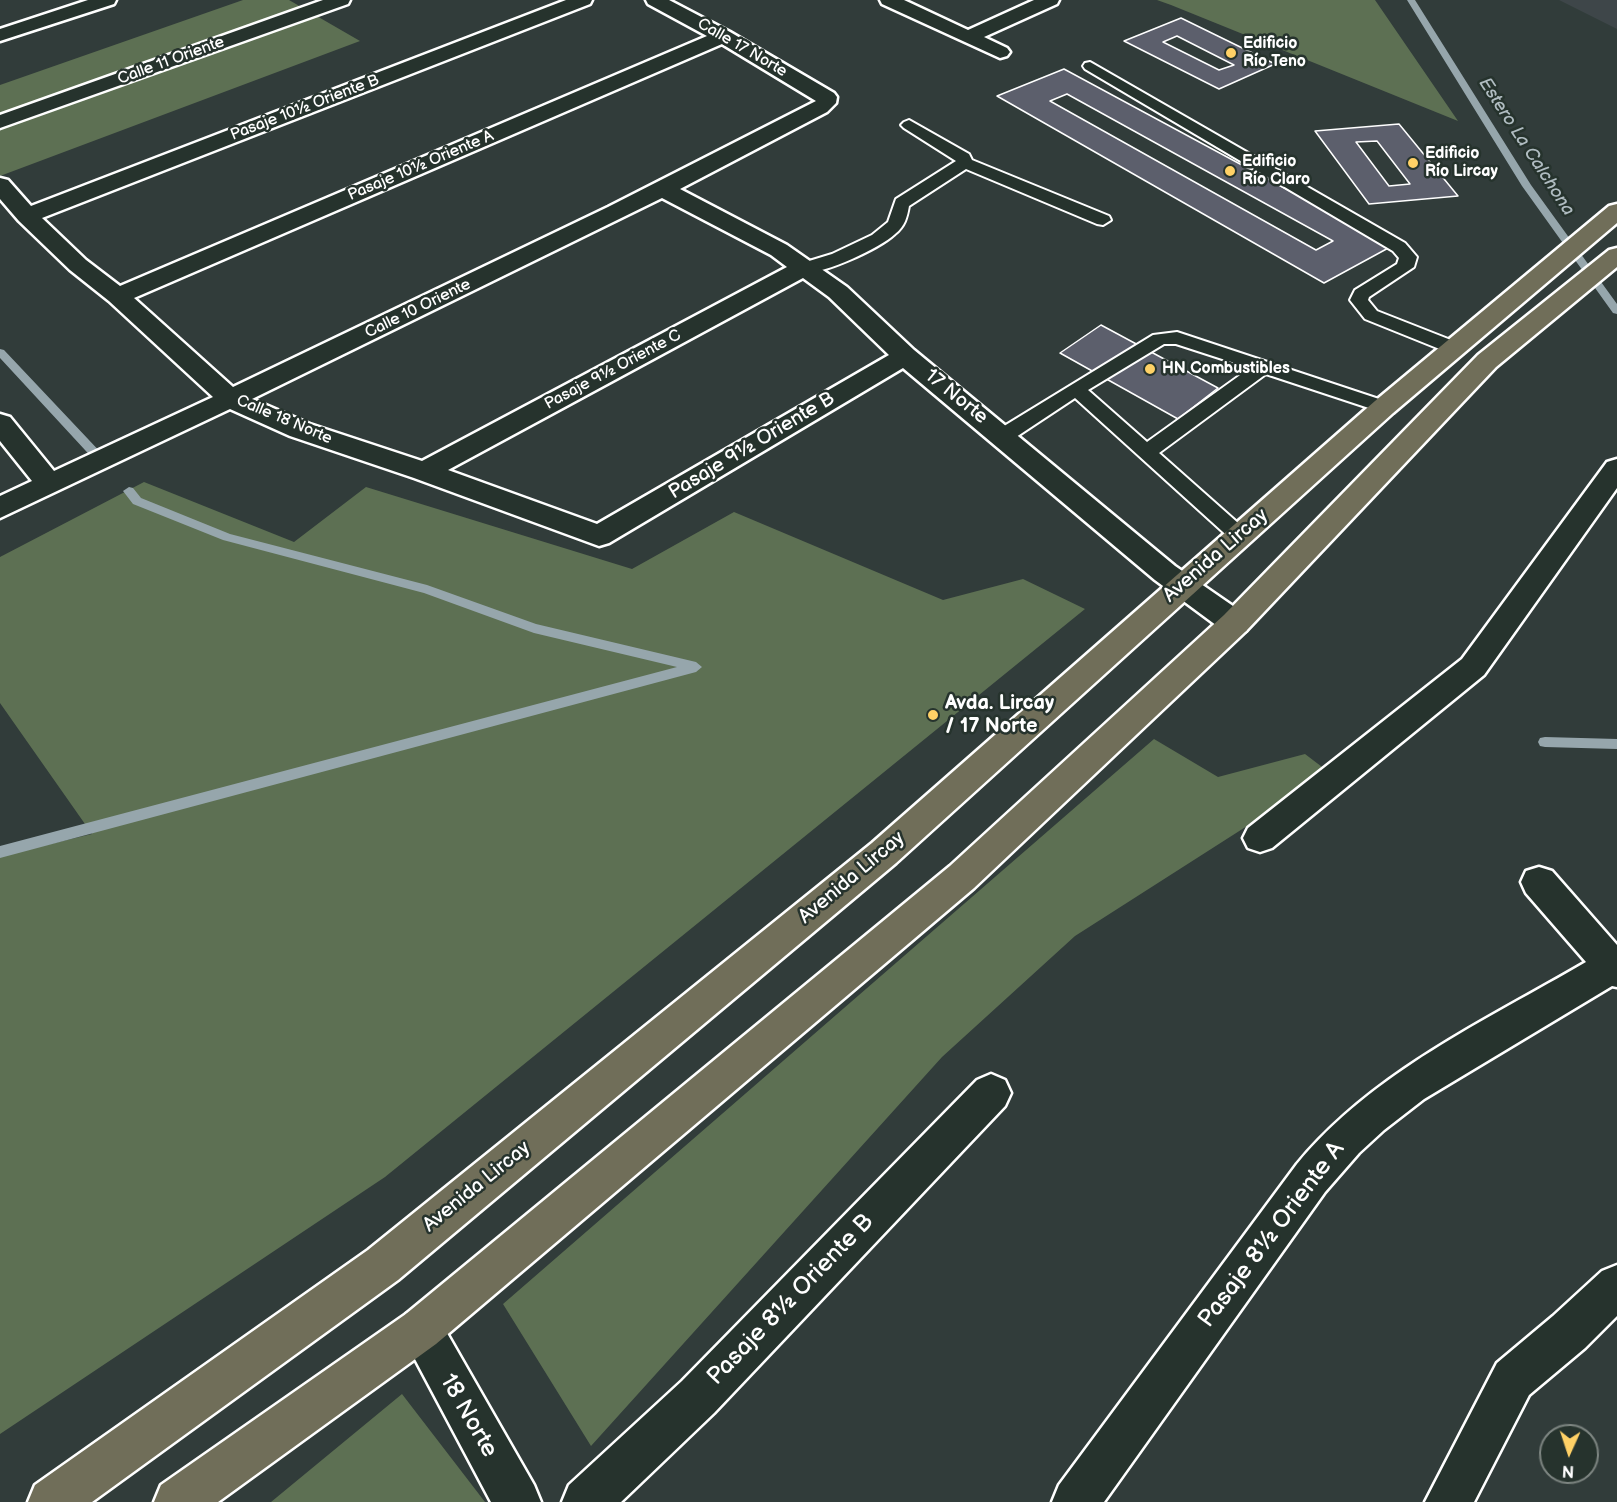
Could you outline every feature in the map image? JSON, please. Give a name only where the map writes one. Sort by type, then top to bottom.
[{"type":"main road","name":"Avenida Lircay","points":[[178,1502],[421,1329],[962,877],[1234,623],[1487,362],[1594,230],[1617,211]]},
{"type":"main road","name":"Avenida Lircay","points":[[52,1502],[382,1265],[884,853],[1182,585],[1454,348],[1616,256]]},
{"type":"street","points":[[0,35],[107,0]]},
{"type":"street","name":"Calle 11 Oriente","points":[[0,122],[341,0]]},
{"type":"street","name":"Pasaje 10½ Oriente B","points":[[27,216],[583,0]]},
{"type":"street","name":"Calle 17 Norte","points":[[655,0],[723,36],[827,97]]},
{"type":"street","points":[[889,0],[1000,52]]},
{"type":"street","points":[[968,37],[1050,0]]},
{"type":"street","name":"Pasaje 10½ Oriente A","points":[[118,296],[723,36]]},
{"type":"street","name":"Calle 10 Oriente","points":[[0,508],[232,400],[665,190],[820,108],[826,103],[827,97]]},
{"type":"street","name":"Calle 18 Norte","points":[[0,185],[27,216],[78,265],[118,296],[232,400],[300,430],[424,471],[599,536]]},
{"type":"street","name":"17 Norte","points":[[665,190],[779,250],[802,269],[838,292],[905,356],[1182,585],[1234,623]]},
{"type":"street","name":"Pasaje 9½ Oriente C","points":[[424,471],[802,269]]},
{"type":"street","name":"Pasaje 9½ Oriente B","points":[[599,536],[905,356]]},
{"type":"street","points":[[0,423],[50,484]]},
{"type":"street","points":[[1260,838],[1473,668],[1617,468]]},
{"type":"street","points":[[1539,882],[1615,968]]},
{"type":"street","name":"Pasaje 8½ Oriente A","points":[[1076,1502],[1311,1178],[1352,1131],[1410,1086],[1615,968]]},
{"type":"street","name":"Pasaje 8½ Oriente B","points":[[586,1502],[698,1397],[991,1093]]},
{"type":"street","points":[[1449,1502],[1514,1379],[1569,1332],[1617,1286]]},
{"type":"street","name":"18 Norte","points":[[421,1329],[517,1502]]},
{"type":"lane","points":[[1089,66],[1399,247],[1408,257],[1404,267],[1361,294],[1359,300],[1362,306],[1371,315],[1454,348]]},
{"type":"lane","points":[[909,125],[963,157],[965,163],[1103,220]]},
{"type":"lane","points":[[802,269],[825,263],[887,233],[898,220],[898,211],[902,203],[965,163]]},
{"type":"lane","points":[[1003,436],[1076,389],[1160,339],[1168,337],[1384,407]]},
{"type":"lane","points":[[1147,452],[1264,367]]},
{"type":"lane","points":[[1076,389],[1240,536]]},
{"type":"shaded area","points":[[1559,0],[1617,0],[1617,29]]},
{"type":"green space","points":[[243,0],[289,0],[360,41],[0,176],[0,85]]},
{"type":"green space","points":[[1157,0],[1375,0],[1458,121],[1171,5]]},
{"type":"green space","points":[[144,482],[294,542],[366,487],[632,569],[734,512],[943,600],[1023,579],[1085,609],[385,1177],[0,1434],[0,856],[92,834],[0,703],[0,557]]},
{"type":"green space","points":[[1154,739],[1218,777],[1305,754],[1330,773],[1075,936],[942,1057],[591,1446],[503,1304]]},
{"type":"green space","points":[[402,1394],[485,1502],[271,1502]]},
{"type":"building","name":"Edificio Río Teno","points":[[1181,18],[1275,64],[1219,89],[1124,41]],"holes":[[[1177,36],[1234,65],[1219,70],[1163,42]]]},
{"type":"building","name":"Edificio Río Claro","points":[[1064,69],[1392,246],[1324,283],[997,96]],"holes":[[[1067,94],[1333,241],[1316,250],[1050,101]]]},
{"type":"building","name":"Edificio Río Lircay","points":[[1399,124],[1458,196],[1369,204],[1315,131]],"holes":[[[1377,141],[1410,184],[1389,186],[1356,142]]]},
{"type":"building","points":[[1101,325],[1218,388],[1178,419],[1060,353]]},
{"type":"waterway","name":"Estero La Calchona","points":[[1411,0],[1527,186],[1617,311]]},
{"type":"waterway","points":[[0,352],[101,460]]},
{"type":"waterway","points":[[129,491],[137,501],[227,537],[427,589],[534,628],[691,666]]},
{"type":"waterway","points":[[0,852],[696,667]]},
{"type":"waterway","points":[[1545,742],[1617,744]]},
{"type":"place","name":"Edificio Río Teno","points":[[1231,53]]},
{"type":"place","name":"Edificio Río Lircay","points":[[1413,163]]},
{"type":"place","name":"Edificio Río Claro","points":[[1230,171]]},
{"type":"place","name":"HN Combustibles","points":[[1150,369]]},
{"type":"place","name":"Avda. Lircay / 17 Norte","points":[[933,715]]}]
